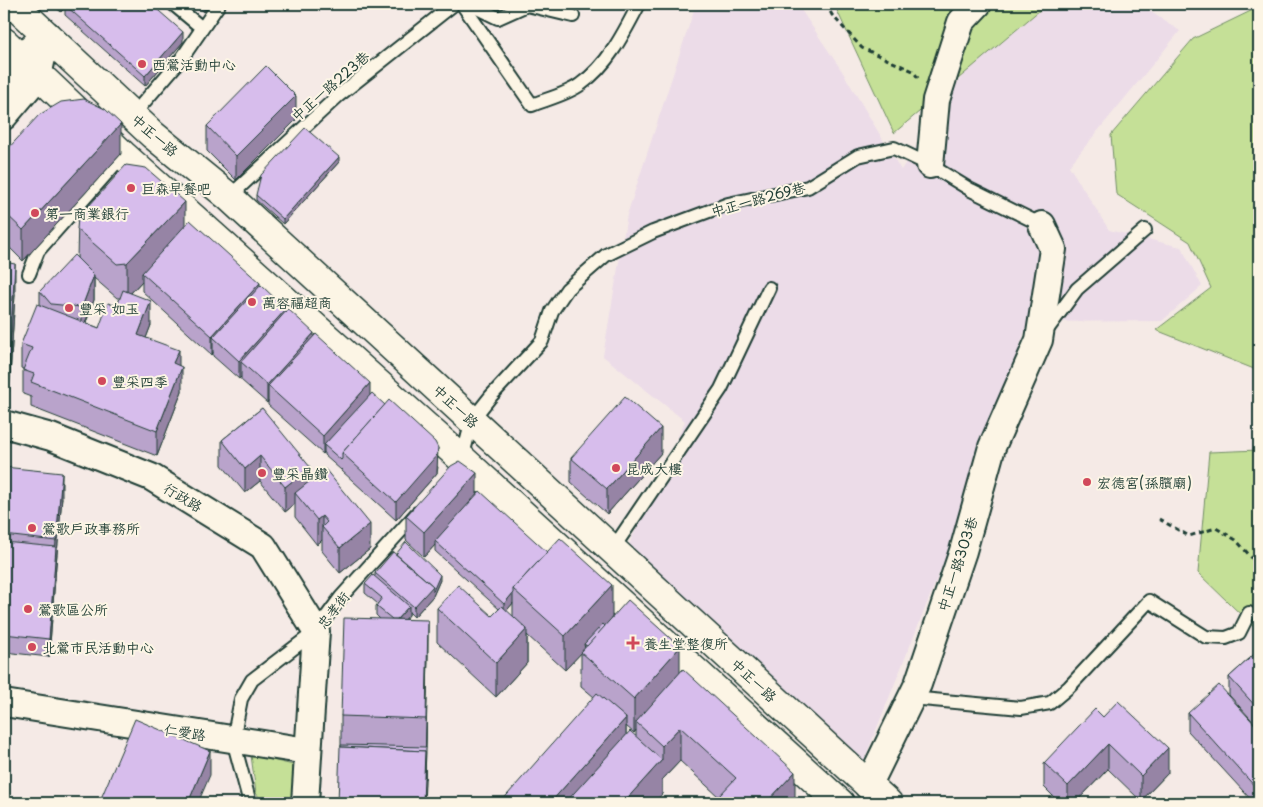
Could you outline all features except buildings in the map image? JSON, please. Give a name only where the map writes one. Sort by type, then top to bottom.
[{"type":"main road","name":"中正一路","points":[[13,4],[132,116],[229,197],[878,794]]},
{"type":"main road","points":[[4,80],[14,71],[21,58],[47,35]]},
{"type":"main road","points":[[21,58],[123,155],[459,462],[840,803]]},
{"type":"street","points":[[930,165],[936,100],[962,22],[978,4]]},
{"type":"street","points":[[4,116],[21,58]]},
{"type":"street","name":"中正一路303巷","points":[[878,794],[911,698],[918,684],[963,550],[992,447],[1039,340],[1052,248],[1042,225]]},
{"type":"street","name":"行政路","points":[[4,424],[51,437],[152,477],[263,546],[316,631]]},
{"type":"street","name":"忠孝街","points":[[305,803],[316,631]]},
{"type":"street","name":"仁愛路","points":[[4,704],[307,752]]},
{"type":"lane","points":[[173,4],[202,28]]},
{"type":"lane","points":[[132,116],[182,58],[219,4]]},
{"type":"lane","name":"中正一路223巷","points":[[229,197],[338,96],[454,4]]},
{"type":"lane","points":[[462,4],[532,106],[580,85],[606,60],[627,28],[639,4]]},
{"type":"lane","points":[[469,4],[498,18],[526,5],[573,16]]},
{"type":"lane","name":"中正一路269巷","points":[[459,462],[472,420],[542,341],[552,310],[567,289],[606,255],[653,232],[728,204],[808,187],[858,156],[894,148],[930,165],[971,190],[1042,225]]},
{"type":"lane","points":[[29,274],[38,252],[123,155]]},
{"type":"lane","name":"中正一路303巷","points":[[1039,340],[1077,289],[1145,230]]},
{"type":"lane","points":[[612,550],[721,389],[769,288]]},
{"type":"lane","name":"忠孝街","points":[[316,631],[341,597],[381,555],[426,502]]},
{"type":"lane","points":[[911,698],[1021,708],[1050,703],[1069,687],[1149,601],[1206,637],[1226,638],[1240,634],[1249,613]]},
{"type":"lane","points":[[250,803],[233,740],[241,699],[252,680],[316,631]]},
{"type":"path","points":[[826,4],[832,15],[862,48],[913,71],[936,100]]},
{"type":"path","points":[[1159,519],[1189,536],[1216,528],[1236,540],[1259,566]]},
{"type":"shaded area","points":[[696,4],[797,4],[842,71],[901,170],[994,27],[1022,4],[1139,4],[1180,31],[1069,166],[1109,230],[1181,247],[1202,286],[1162,321],[1028,322],[961,519],[864,760],[627,549],[685,421],[603,356],[627,215]]},
{"type":"green space","points":[[834,4],[1047,4],[894,133]]},
{"type":"green space","points":[[1259,7],[1259,371],[1156,330],[1211,288],[1190,242],[1116,194],[1111,135],[1193,39]]},
{"type":"green space","points":[[1259,450],[1259,632],[1198,573],[1209,452]]},
{"type":"green space","points":[[251,755],[293,765],[293,803],[263,803],[256,793]]},
{"type":"place","name":"西鶯活動中心","points":[[142,64]]},
{"type":"place","name":"巨森早餐吧","points":[[131,188]]},
{"type":"place","name":"第一商業銀行","points":[[35,213]]},
{"type":"place","name":"萬容福超商","points":[[252,302]]},
{"type":"place","name":"豐采 如玉","points":[[69,308]]},
{"type":"place","name":"豐采四季","points":[[102,381]]},
{"type":"place","name":"昆成大樓","points":[[616,468]]},
{"type":"place","name":"豐采晶鑽","points":[[262,473]]},
{"type":"place","name":"宏德宮(孫臏廟)","points":[[1087,482]]},
{"type":"place","name":"鶯歌戶政事務所","points":[[32,528]]},
{"type":"place","name":"鶯歌區公所","points":[[28,609]]},
{"type":"place","name":"養生堂整復所","points":[[633,643]]},
{"type":"place","name":"北鶯市民活動中心","points":[[32,647]]}]
